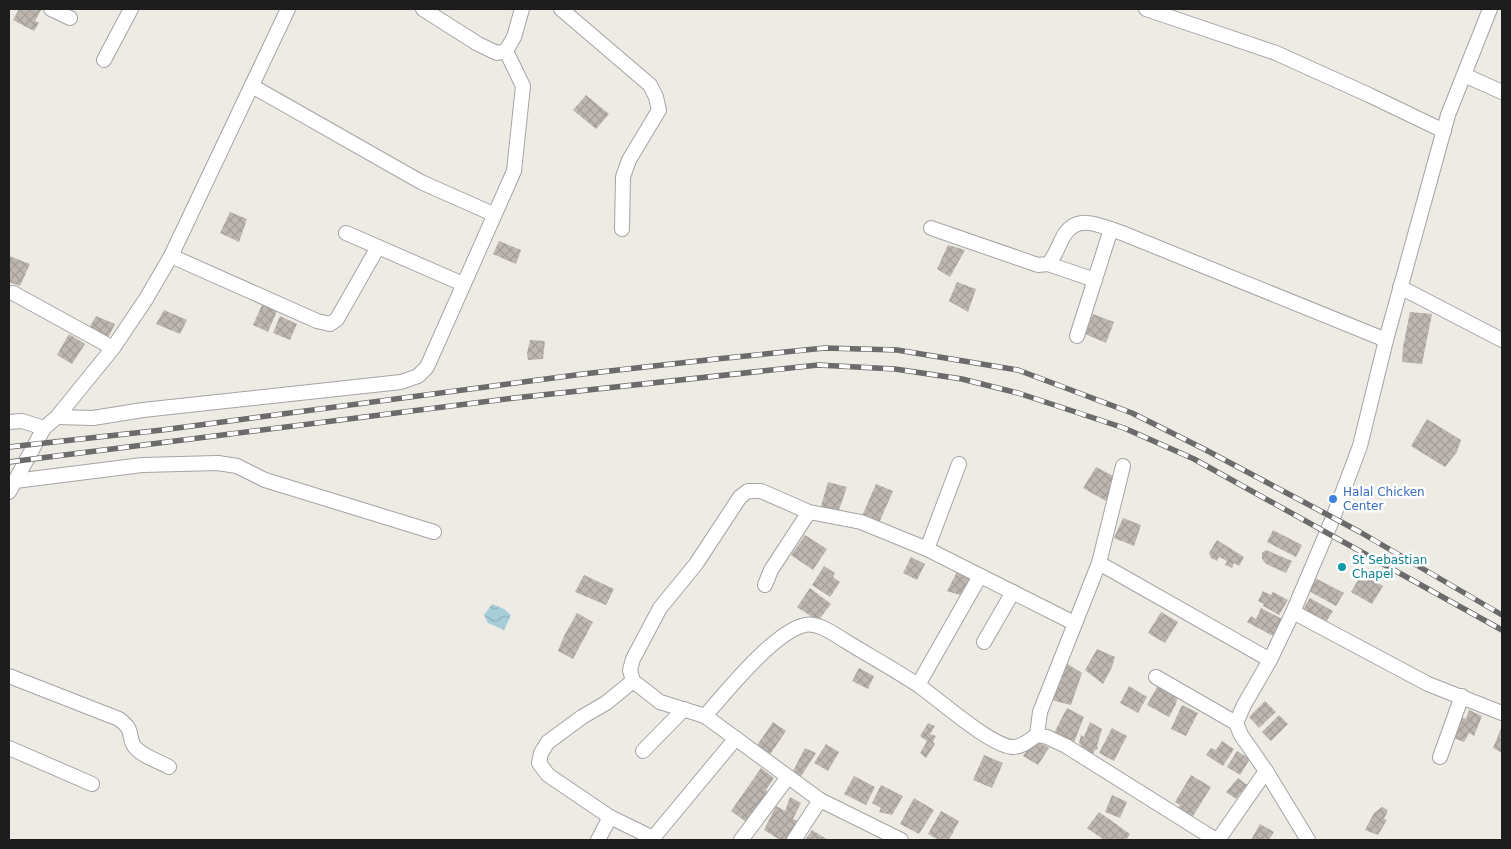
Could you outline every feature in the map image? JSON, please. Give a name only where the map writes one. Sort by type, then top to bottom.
[{"type":"street","points":[[52,9],[70,18]]},
{"type":"street","points":[[104,60],[131,9]]},
{"type":"street","points":[[13,479],[44,428],[58,417],[112,348],[146,299],[171,256],[288,9]]},
{"type":"street","points":[[423,9],[478,44],[497,53],[506,51],[514,37],[522,9]]},
{"type":"street","points":[[561,9],[650,85],[656,97],[658,110],[629,160],[623,177],[622,229]]},
{"type":"street","points":[[1146,9],[1276,53],[1370,94],[1444,131]]},
{"type":"street","points":[[1236,723],[1293,612],[1333,518],[1360,446],[1400,287],[1448,114],[1490,9]]},
{"type":"street","points":[[58,417],[92,418],[143,410],[401,382],[418,376],[426,367],[493,214],[514,171],[523,86],[506,51]]},
{"type":"street","points":[[1464,75],[1502,92]]},
{"type":"street","points":[[252,86],[422,182],[493,214]]},
{"type":"street","points":[[1048,264],[1055,256],[1065,234],[1074,224],[1088,222],[1386,340]]},
{"type":"street","points":[[931,228],[1038,265],[1048,264],[1095,280]]},
{"type":"street","points":[[1077,336],[1111,230]]},
{"type":"street","points":[[346,233],[463,284]]},
{"type":"street","points":[[171,256],[317,321],[330,324],[337,319],[378,247]]},
{"type":"street","points":[[1400,287],[1502,340]]},
{"type":"street","points":[[13,293],[112,348]]},
{"type":"street","points":[[9,422],[22,421],[44,428]]},
{"type":"street","points":[[13,479],[142,465],[218,463],[236,466],[265,480],[434,532]]},
{"type":"street","points":[[927,548],[959,464]]},
{"type":"street","points":[[1037,735],[1040,712],[1074,623],[1100,563],[1124,466]]},
{"type":"street","points":[[901,840],[820,800],[705,716],[660,702],[633,681],[630,670],[633,659],[660,608],[696,564],[740,497],[748,491],[761,491],[809,512],[861,522],[927,548],[1074,623]]},
{"type":"street","points":[[765,585],[771,570],[809,512]]},
{"type":"street","points":[[1100,563],[1270,660]]},
{"type":"street","points":[[918,685],[980,576]]},
{"type":"street","points":[[984,642],[1013,592]]},
{"type":"street","points":[[1293,612],[1428,684],[1502,713]]},
{"type":"street","points":[[705,716],[760,655],[793,629],[807,624],[817,625],[832,633],[918,685],[977,730],[1002,745],[1014,747],[1025,743],[1037,735],[1048,737],[1066,746],[1217,840],[1266,771]]},
{"type":"street","points":[[9,676],[119,719],[128,726],[134,745],[139,751],[169,767]]},
{"type":"street","points":[[1156,677],[1236,723],[1308,840]]},
{"type":"street","points":[[633,681],[606,703],[582,717],[548,742],[541,753],[539,763],[548,775],[610,818],[653,839],[736,738]]},
{"type":"street","points":[[1440,757],[1462,696]]},
{"type":"street","points":[[643,751],[684,709]]},
{"type":"street","points":[[9,748],[92,784]]},
{"type":"street","points":[[741,840],[788,777]]},
{"type":"street","points":[[794,840],[820,800]]},
{"type":"street","points":[[598,840],[610,818]]},
{"type":"water","points":[[492,604],[504,609],[511,615],[504,630],[488,623],[484,615]]},
{"type":"building","points":[[19,9],[41,10],[35,21],[39,23],[34,31],[13,20]]},
{"type":"building","points":[[586,95],[609,114],[596,129],[573,110]]},
{"type":"building","points":[[230,212],[247,219],[239,242],[220,233]]},
{"type":"building","points":[[499,241],[521,250],[516,264],[493,254]]},
{"type":"building","points":[[948,245],[965,250],[950,277],[937,269]]},
{"type":"building","points":[[9,256],[30,264],[20,286],[9,282]]},
{"type":"building","points":[[957,282],[976,289],[968,312],[949,301]]},
{"type":"building","points":[[262,305],[277,311],[268,332],[253,325]]},
{"type":"building","points":[[164,310],[187,320],[180,334],[156,324]]},
{"type":"building","points":[[1410,312],[1432,314],[1422,364],[1402,362]]},
{"type":"building","points":[[1093,314],[1114,322],[1106,343],[1085,334]]},
{"type":"building","points":[[96,316],[115,324],[108,338],[88,330]]},
{"type":"building","points":[[280,316],[297,324],[290,340],[273,333]]},
{"type":"building","points":[[69,334],[85,344],[72,364],[57,355]]},
{"type":"building","points":[[530,340],[545,341],[543,359],[528,360],[527,353]]},
{"type":"building","points":[[1427,419],[1461,440],[1457,452],[1445,467],[1411,446]]},
{"type":"building","points":[[1096,467],[1117,478],[1115,488],[1106,501],[1083,488]]},
{"type":"building","points":[[828,482],[847,487],[838,513],[821,506]]},
{"type":"building","points":[[876,484],[893,491],[879,523],[862,516]]},
{"type":"building","points":[[1123,518],[1141,525],[1134,546],[1114,538]]},
{"type":"building","points":[[1273,530],[1302,545],[1296,557],[1267,542]]},
{"type":"building","points":[[805,535],[827,549],[813,570],[791,555]]},
{"type":"building","points":[[1217,540],[1244,557],[1239,566],[1234,563],[1232,568],[1225,565],[1227,561],[1219,557],[1217,561],[1211,558],[1209,553]]},
{"type":"building","points":[[1266,550],[1292,561],[1286,573],[1266,564],[1262,559],[1262,553]]},
{"type":"building","points":[[911,557],[925,564],[917,580],[903,573]]},
{"type":"building","points":[[824,566],[835,573],[833,577],[840,582],[830,597],[812,585]]},
{"type":"building","points":[[957,572],[972,579],[963,596],[947,591]]},
{"type":"building","points":[[1362,573],[1383,586],[1372,604],[1351,592]]},
{"type":"building","points":[[584,575],[614,589],[606,605],[575,592]]},
{"type":"building","points":[[1315,578],[1344,593],[1336,606],[1309,591]]},
{"type":"building","points":[[810,588],[831,604],[818,621],[797,607]]},
{"type":"building","points":[[1263,591],[1271,595],[1273,592],[1288,600],[1279,615],[1258,601]]},
{"type":"building","points":[[1310,598],[1333,611],[1325,624],[1304,612],[1304,608]]},
{"type":"building","points":[[1261,608],[1284,620],[1275,637],[1247,622],[1251,616],[1256,619]]},
{"type":"building","points":[[1161,612],[1178,622],[1165,643],[1148,633]]},
{"type":"building","points":[[577,613],[593,622],[573,659],[558,651]]},
{"type":"building","points":[[1097,649],[1115,657],[1103,684],[1085,670]]},
{"type":"building","points":[[1066,663],[1082,673],[1071,705],[1051,700]]},
{"type":"building","points":[[859,668],[874,676],[868,689],[852,681]]},
{"type":"building","points":[[1129,686],[1147,697],[1138,713],[1120,703]]},
{"type":"building","points":[[1164,686],[1178,693],[1176,704],[1169,717],[1147,705],[1157,687],[1162,689]]},
{"type":"building","points":[[1265,701],[1276,712],[1259,728],[1249,717]]},
{"type":"building","points":[[1182,705],[1198,713],[1186,736],[1171,729]]},
{"type":"building","points":[[1067,708],[1084,717],[1073,745],[1054,733]]},
{"type":"building","points":[[1469,710],[1482,716],[1474,736],[1469,733],[1464,742],[1451,737],[1459,716],[1466,719]]},
{"type":"building","points":[[1279,715],[1288,724],[1271,741],[1262,732]]},
{"type":"building","points":[[773,722],[786,731],[769,756],[756,747]]},
{"type":"building","points":[[1090,722],[1102,729],[1097,746],[1098,749],[1095,750],[1092,756],[1079,749],[1081,735],[1084,737]]},
{"type":"building","points":[[928,723],[935,726],[930,734],[936,736],[933,742],[935,744],[926,758],[920,753],[927,741],[920,736]]},
{"type":"building","points":[[1502,726],[1502,753],[1493,748]]},
{"type":"building","points":[[1112,728],[1127,736],[1114,761],[1099,753]]},
{"type":"building","points":[[1035,740],[1049,748],[1038,765],[1023,756]]},
{"type":"building","points":[[1222,741],[1234,749],[1223,766],[1206,755],[1211,748],[1216,750]]},
{"type":"building","points":[[826,744],[839,752],[828,771],[814,763]]},
{"type":"building","points":[[805,748],[816,753],[800,778],[792,773]]},
{"type":"building","points":[[1237,751],[1250,759],[1240,775],[1227,767]]},
{"type":"building","points":[[984,755],[1003,763],[992,788],[973,780]]},
{"type":"building","points":[[761,768],[774,778],[766,790],[770,794],[749,824],[731,811]]},
{"type":"building","points":[[1191,775],[1211,787],[1190,821],[1175,812],[1180,805],[1175,802]]},
{"type":"building","points":[[854,776],[875,787],[866,805],[844,794]]},
{"type":"building","points":[[1238,778],[1247,785],[1236,799],[1226,792]]},
{"type":"building","points":[[881,785],[903,796],[892,815],[879,812],[881,808],[872,803]]},
{"type":"building","points":[[1112,795],[1127,802],[1120,818],[1105,812]]},
{"type":"building","points":[[790,797],[801,803],[793,819],[800,821],[790,840],[780,840],[764,830],[776,806],[785,811]]},
{"type":"building","points":[[914,798],[934,810],[919,834],[900,824]]},
{"type":"building","points":[[1382,807],[1388,810],[1384,819],[1387,820],[1378,835],[1365,830],[1374,813]]},
{"type":"building","points":[[941,811],[959,821],[949,840],[939,840],[928,834]]},
{"type":"building","points":[[1099,812],[1130,834],[1126,840],[1104,840],[1087,828]]},
{"type":"building","points":[[1260,824],[1274,832],[1269,840],[1251,840]]},
{"type":"building","points":[[812,830],[825,838],[828,840],[805,840]]},
{"type":"railway","points":[[9,447],[162,430],[583,374],[716,359],[825,348],[897,350],[1018,370],[1132,413],[1360,532],[1502,615]]},
{"type":"railway","points":[[9,462],[514,398],[818,365],[895,369],[962,379],[1018,393],[1124,428],[1194,459],[1502,630]]},
{"type":"place","name":"Halal Chicken Center","points":[[1333,499]]},
{"type":"place","name":"St Sebastian Chapel","points":[[1342,567]]}]
